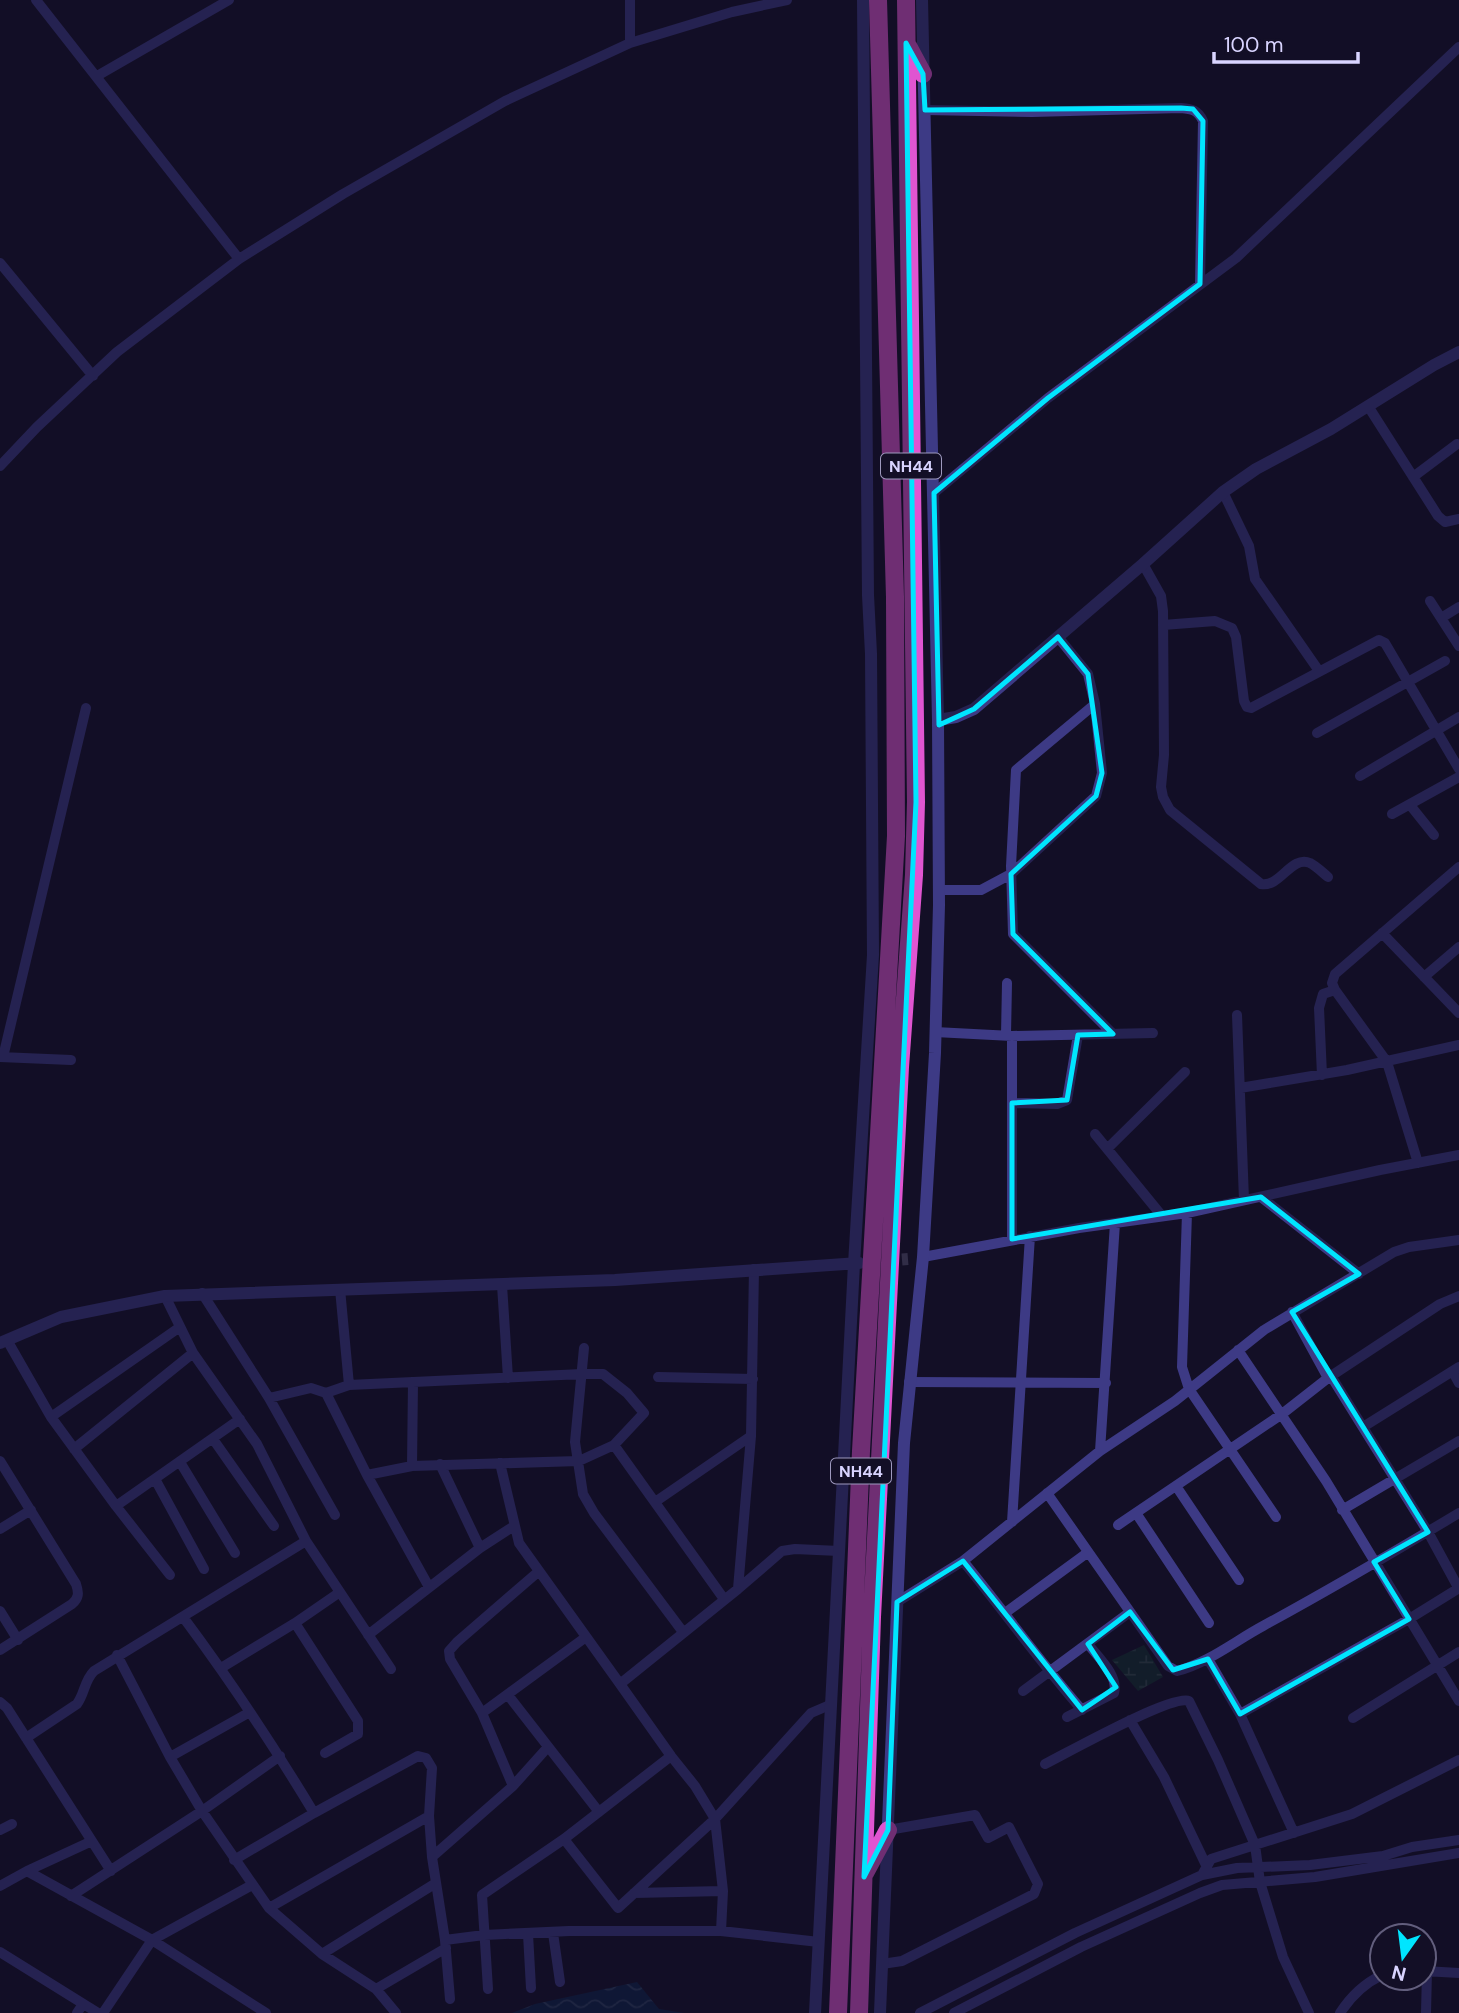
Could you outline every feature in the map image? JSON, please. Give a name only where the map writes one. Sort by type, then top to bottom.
[{"type":"highway","name":"NH44","points":[[838,2013],[861,1451],[896,836],[895,597],[878,0]]},
{"type":"highway","name":"NH44","points":[[859,2013],[872,1629],[887,1302],[916,802],[906,0]]},
{"type":"highway","points":[[906,43],[923,74]]},
{"type":"highway","points":[[864,1877],[888,1830]]},
{"type":"street","points":[[37,0],[239,259]]},
{"type":"street","points":[[630,0],[630,43]]},
{"type":"street","points":[[0,466],[37,427],[117,352],[239,259],[343,194],[505,101],[630,43],[732,12],[787,0]]},
{"type":"street","points":[[815,2013],[873,955],[872,680],[863,214],[863,0]]},
{"type":"street","points":[[880,2013],[904,1443],[923,1256],[936,1032],[939,890],[939,720],[922,0]]},
{"type":"street","points":[[97,76],[225,1]]},
{"type":"street","points":[[934,493],[1048,398],[1236,258],[1459,47]]},
{"type":"street","points":[[925,110],[1032,112],[1181,108],[1200,113],[1203,121],[1200,285]]},
{"type":"street","points":[[0,263],[93,376]]},
{"type":"street","points":[[939,720],[956,717],[974,709],[1223,492],[1256,469],[1331,429],[1459,352]]},
{"type":"street","points":[[1368,406],[1437,516],[1445,522],[1459,519]]},
{"type":"street","points":[[1413,477],[1457,444]]},
{"type":"street","points":[[1223,492],[1249,546],[1255,579],[1319,671]]},
{"type":"street","points":[[1143,564],[1161,596],[1164,755],[1161,787],[1166,804],[1261,884],[1274,882],[1297,863],[1304,862],[1311,863],[1328,877]]},
{"type":"street","points":[[1430,601],[1459,646]]},
{"type":"street","points":[[1441,618],[1459,607]]},
{"type":"street","points":[[1163,625],[1215,621],[1232,628],[1236,637],[1244,701],[1247,706],[1260,705],[1379,640],[1385,643],[1459,769]]},
{"type":"street","points":[[939,890],[981,890],[1011,874],[1096,796],[1102,773],[1095,704],[1088,674],[1058,637]]},
{"type":"street","points":[[1317,733],[1445,661]]},
{"type":"street","points":[[1095,704],[1016,770],[1011,874],[1013,934],[1112,1034]]},
{"type":"street","points":[[71,1060],[1,1057],[86,708]]},
{"type":"street","points":[[1360,776],[1459,717]]},
{"type":"street","points":[[1392,814],[1459,777]]},
{"type":"street","points":[[1409,805],[1434,835]]},
{"type":"street","points":[[1418,1163],[1387,1062],[1332,982],[1335,974],[1459,867]]},
{"type":"street","points":[[1382,933],[1459,1013]]},
{"type":"street","points":[[1424,977],[1459,947]]},
{"type":"street","points":[[1007,983],[1012,1103],[1012,1239]]},
{"type":"street","points":[[1322,1075],[1320,999],[1324,994],[1335,990]]},
{"type":"street","points":[[1237,1015],[1244,1200]]},
{"type":"street","points":[[936,1032],[1009,1035],[1153,1033]]},
{"type":"street","points":[[1012,1103],[1057,1104],[1067,1100],[1078,1035]]},
{"type":"street","points":[[1240,1088],[1322,1075],[1459,1045]]},
{"type":"street","points":[[1108,1149],[1185,1072]]},
{"type":"street","points":[[1095,1134],[1162,1216]]},
{"type":"street","points":[[908,1259],[1030,1236],[1187,1213],[1459,1156]]},
{"type":"street","points":[[1261,1197],[1359,1274]]},
{"type":"street","points":[[1187,1213],[1182,1367],[1189,1389],[1276,1517]]},
{"type":"street","points":[[1100,1451],[1115,1223]]},
{"type":"street","points":[[1012,1522],[1023,1383],[1030,1236]]},
{"type":"street","points":[[897,1602],[963,1562],[1100,1451],[1162,1410],[1238,1350],[1292,1312],[1394,1252],[1409,1247],[1459,1240]]},
{"type":"street","points":[[170,1575],[51,1417],[3,1342],[61,1318],[164,1296],[615,1280],[857,1263]]},
{"type":"street","points":[[738,1589],[751,1437],[754,1269]]},
{"type":"street","points":[[502,1285],[508,1378]]},
{"type":"street","points":[[340,1289],[349,1385]]},
{"type":"street","points":[[202,1293],[269,1398],[335,1514]]},
{"type":"street","points":[[164,1296],[193,1353],[257,1444],[306,1541],[391,1669]]},
{"type":"street","points":[[1118,1525],[1282,1414],[1329,1377],[1440,1304],[1459,1297]]},
{"type":"street","points":[[1240,1714],[1459,1589],[1396,1479],[1329,1377],[1292,1312]]},
{"type":"street","points":[[51,1417],[180,1326]]},
{"type":"street","points":[[584,1348],[575,1442],[583,1494],[594,1513],[683,1632]]},
{"type":"street","points":[[1238,1350],[1282,1414],[1459,1701]]},
{"type":"street","points":[[74,1449],[193,1353]]},
{"type":"street","points":[[1363,1427],[1456,1369],[1459,1383]]},
{"type":"street","points":[[269,1398],[311,1388],[326,1393],[349,1385],[603,1374],[627,1393],[644,1413],[614,1445],[579,1461],[440,1464],[412,1466],[367,1475]]},
{"type":"street","points":[[658,1377],[753,1378]]},
{"type":"street","points":[[412,1466],[413,1382]]},
{"type":"street","points":[[909,1382],[1106,1384]]},
{"type":"street","points":[[326,1393],[367,1475],[429,1587]]},
{"type":"street","points":[[116,1506],[240,1419]]},
{"type":"street","points":[[655,1502],[751,1437]]},
{"type":"street","points":[[213,1439],[274,1526]]},
{"type":"street","points":[[1342,1510],[1459,1441]]},
{"type":"street","points":[[614,1445],[724,1600]]},
{"type":"street","points":[[0,1461],[32,1510],[76,1584],[78,1592],[77,1599],[72,1604],[0,1650]]},
{"type":"street","points":[[180,1462],[234,1553]]},
{"type":"street","points":[[500,1463],[519,1543],[695,1786],[715,1819],[723,1891],[721,1931]]},
{"type":"street","points":[[440,1464],[480,1548]]},
{"type":"street","points":[[155,1479],[204,1569]]},
{"type":"street","points":[[1176,1486],[1239,1580]]},
{"type":"street","points":[[1047,1493],[1087,1553],[1173,1670],[1185,1669],[1208,1659],[1459,1513]]},
{"type":"street","points":[[0,1529],[32,1510]]},
{"type":"street","points":[[1136,1513],[1209,1623]]},
{"type":"street","points":[[368,1635],[480,1548],[514,1526]]},
{"type":"street","points":[[26,1738],[71,1710],[83,1696],[88,1677],[117,1655],[306,1541]]},
{"type":"street","points":[[620,1684],[782,1551],[839,1551]]},
{"type":"street","points":[[1006,1613],[1087,1553]]},
{"type":"street","points":[[963,1562],[1082,1710]]},
{"type":"street","points":[[513,1786],[482,1713],[450,1659],[449,1651],[538,1572]]},
{"type":"street","points":[[221,1668],[295,1623],[340,1591]]},
{"type":"street","points":[[0,1611],[18,1640]]},
{"type":"street","points":[[1023,1691],[1130,1612]]},
{"type":"street","points":[[183,1617],[280,1756],[314,1813]]},
{"type":"street","points":[[295,1623],[352,1711],[360,1728],[358,1734],[325,1753]]},
{"type":"street","points":[[482,1713],[586,1637]]},
{"type":"street","points":[[1067,1717],[1114,1693],[1116,1687],[1114,1679],[1088,1644]]},
{"type":"street","points":[[1353,1718],[1459,1652]]},
{"type":"street","points":[[117,1655],[170,1757],[202,1811],[269,1908],[322,1954],[376,1989],[396,2013]]},
{"type":"street","points":[[1208,1659],[1240,1714],[1294,1833]]},
{"type":"street","points":[[508,1695],[599,1812]]},
{"type":"street","points":[[1045,1764],[1130,1720],[1180,1699],[1189,1701],[1255,1845],[1260,1882],[1283,1957],[1309,2013]]},
{"type":"street","points":[[0,1702],[7,1708],[111,1871]]},
{"type":"street","points":[[564,1839],[618,1908],[715,1819],[811,1713],[832,1704]]},
{"type":"street","points":[[170,1757],[250,1712]]},
{"type":"street","points":[[1130,1720],[1164,1777],[1204,1870]]},
{"type":"street","points":[[432,1857],[513,1786],[547,1748]]},
{"type":"street","points":[[71,1896],[202,1811],[280,1756]]},
{"type":"street","points":[[234,1860],[418,1756],[426,1758],[432,1768],[429,1816],[432,1857],[450,1999]]},
{"type":"street","points":[[488,1989],[482,1895],[564,1839],[671,1756]]},
{"type":"street","points":[[1204,1870],[1211,1859],[1352,1814],[1459,1760]]},
{"type":"street","points":[[882,1964],[902,1961],[1034,1894],[1038,1884],[1009,1827],[988,1838],[975,1815],[888,1830]]},
{"type":"street","points":[[269,1908],[429,1816]]},
{"type":"street","points":[[0,1830],[12,1824]]},
{"type":"street","points":[[920,2013],[1074,1933],[1204,1870],[1310,1865],[1383,1856],[1459,1840]]},
{"type":"street","points":[[0,1886],[92,1841]]},
{"type":"street","points":[[1422,1846],[1426,1858]]},
{"type":"street","points":[[954,2013],[1129,1925],[1222,1885],[1315,1877],[1459,1853]]},
{"type":"street","points":[[27,1871],[152,1940],[266,2013]]},
{"type":"street","points":[[322,1954],[436,1884]]},
{"type":"street","points":[[0,1952],[80,2008],[101,2013],[152,1940],[252,1885]]},
{"type":"street","points":[[634,1893],[723,1891]]},
{"type":"street","points":[[1124,1910],[1129,1925]]},
{"type":"street","points":[[376,1989],[445,1944],[484,1935],[721,1931],[819,1942]]},
{"type":"street","points":[[553,1933],[560,1982]]},
{"type":"street","points":[[528,1934],[531,1988]]},
{"type":"street","points":[[1438,1972],[1459,1973]]},
{"type":"street","points":[[1340,2013],[1353,1995],[1368,1982]]},
{"type":"street","points":[[962,1991],[969,2006]]},
{"type":"street","points":[[1426,1992],[1426,2013]]},
{"type":"highlighted area","points":[[906,43],[923,74],[925,110],[1181,108],[1193,109],[1203,121],[1200,284],[1048,398],[934,493],[939,725],[974,709],[1058,637],[1088,674],[1102,773],[1096,796],[1011,874],[1013,934],[1113,1034],[1078,1035],[1067,1100],[1012,1103],[1012,1239],[1261,1197],[1359,1274],[1292,1312],[1428,1532],[1374,1562],[1409,1619],[1240,1714],[1208,1659],[1173,1670],[1130,1612],[1088,1644],[1116,1687],[1082,1710],[963,1561],[897,1602],[888,1830],[864,1877],[916,802]]},
{"type":"green space","points":[[1144,1645],[1163,1677],[1138,1691],[1112,1660]]},
{"type":"water","points":[[637,1982],[659,2009],[684,2013],[512,2013],[535,2004]]},
{"type":"tunnel","points":[[884,1261],[908,1259]]}]
